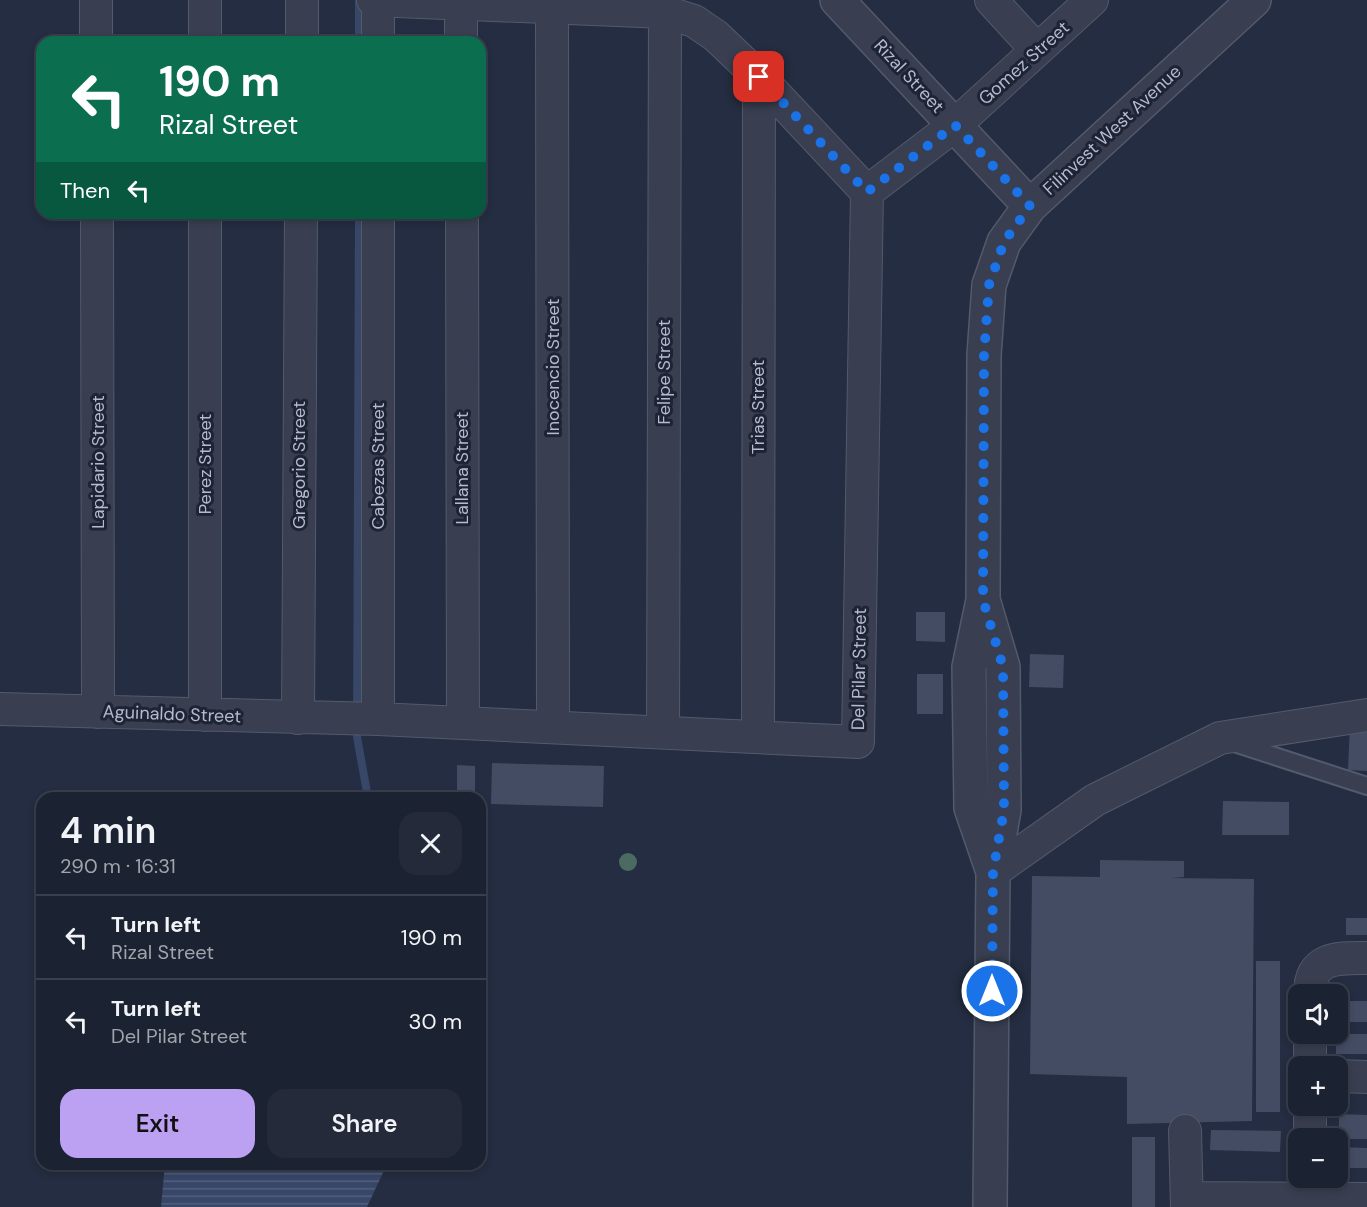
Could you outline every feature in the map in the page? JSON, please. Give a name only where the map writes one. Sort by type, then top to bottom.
[{"type":"street","points":[[96,0],[96,36]]},
{"type":"street","points":[[205,0],[205,36]]},
{"type":"street","points":[[302,0],[302,36]]},
{"type":"street","points":[[373,0],[665,12],[694,21],[716,36],[759,77],[867,192],[955,125]]},
{"type":"street","points":[[378,0],[378,36]]},
{"type":"street","name":"Rizal Street","points":[[837,0],[1030,206]]},
{"type":"street","points":[[991,0],[1037,50]]},
{"type":"street","name":"Gomez Street","points":[[955,125],[1092,0]]},
{"type":"street","name":"Filinvest West Avenue","points":[[990,1207],[993,872],[1004,810],[1003,667],[983,600],[984,355],[989,285],[1004,242],[1030,206],[1254,0]]},
{"type":"street","points":[[461,4],[461,36]]},
{"type":"street","name":"Inocencio Street","points":[[552,8],[554,727]]},
{"type":"street","name":"Felipe Street","points":[[663,732],[665,12]]},
{"type":"street","name":"Trias Street","points":[[758,737],[759,77]]},
{"type":"street","name":"Del Pilar Street","points":[[364,719],[858,742],[867,192]]},
{"type":"street","name":"Lapidario Street","points":[[97,219],[98,712]]},
{"type":"street","name":"Perez Street","points":[[205,219],[205,715]]},
{"type":"street","name":"Gregorio Street","points":[[298,718],[301,219]]},
{"type":"street","name":"Cabezas Street","points":[[364,719],[378,219]]},
{"type":"street","name":"Lallana Street","points":[[462,219],[463,723]]},
{"type":"street","name":"Aguinaldo Street","points":[[0,709],[364,719]]},
{"type":"street","points":[[993,872],[1095,800],[1221,738],[1367,715]]},
{"type":"street","points":[[1312,984],[1314,976],[1322,965],[1332,959],[1367,958]]},
{"type":"street","points":[[1348,1077],[1367,1077]]},
{"type":"street","points":[[1185,1131],[1187,1203],[1310,1188],[1367,1198]]},
{"type":"lane","points":[[1221,738],[1367,786]]},
{"type":"water","points":[[164,1170],[384,1170],[367,1207],[161,1207]]},
{"type":"building","points":[[916,612],[945,612],[945,642],[916,641]]},
{"type":"building","points":[[1030,654],[1064,655],[1063,688],[1029,687]]},
{"type":"building","points":[[917,674],[943,674],[943,714],[917,714]]},
{"type":"building","points":[[1350,723],[1367,723],[1367,771],[1348,770]]},
{"type":"building","points":[[492,763],[604,766],[603,807],[491,804]]},
{"type":"building","points":[[457,765],[475,766],[475,792],[457,792]]},
{"type":"building","points":[[1223,801],[1289,802],[1289,835],[1222,835]]},
{"type":"building","points":[[1100,860],[1184,861],[1184,877],[1171,878],[1254,879],[1252,1121],[1127,1124],[1127,1077],[1030,1074],[1032,876],[1100,877]]},
{"type":"building","points":[[1346,918],[1367,918],[1367,935],[1346,935]]},
{"type":"building","points":[[1256,961],[1280,961],[1280,1112],[1256,1112]]},
{"type":"building","points":[[1348,1001],[1367,1001],[1367,1022],[1348,1022]]},
{"type":"building","points":[[1348,1034],[1367,1034],[1367,1054],[1336,1054],[1336,1044],[1348,1044]]},
{"type":"building","points":[[1367,1115],[1367,1139],[1348,1139],[1348,1128],[1339,1128],[1339,1116]]},
{"type":"building","points":[[1211,1130],[1281,1131],[1280,1152],[1210,1150]]},
{"type":"building","points":[[1132,1137],[1155,1137],[1155,1207],[1132,1207]]},
{"type":"building","points":[[1348,1147],[1367,1148],[1367,1168],[1348,1168]]},
{"type":"waterway","points":[[359,0],[359,36]]},
{"type":"waterway","points":[[359,219],[357,737],[367,792]]},
{"type":"route","points":[[759,77],[867,192],[955,125],[1030,206],[1004,242],[989,285],[984,355],[983,600],[1003,667],[1004,810],[993,872],[992,991]]}]
